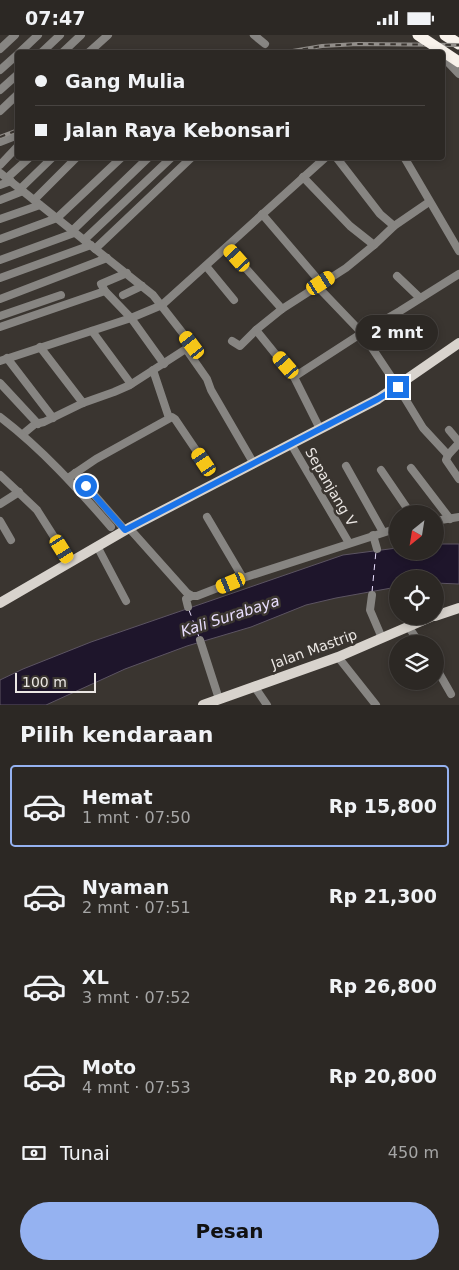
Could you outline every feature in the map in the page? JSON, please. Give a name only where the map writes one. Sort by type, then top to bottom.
[{"type":"highway","points":[[412,35],[436,50]]},
{"type":"highway","points":[[418,35],[440,50]]},
{"type":"highway","points":[[446,35],[459,44]]},
{"type":"highway","points":[[445,53],[459,63]]},
{"type":"highway","points":[[445,56],[459,63]]},
{"type":"main road","points":[[0,603],[127,529],[378,399],[398,387],[459,343]]},
{"type":"main road","name":"Jalan Mastrip","points":[[444,613],[459,608]]},
{"type":"main road","name":"Jalan Mastrip","points":[[203,705],[338,657],[408,626]]},
{"type":"street","points":[[0,49],[16,35]]},
{"type":"street","points":[[21,50],[38,35]]},
{"type":"street","points":[[44,50],[60,35]]},
{"type":"street","points":[[65,50],[81,35]]},
{"type":"street","points":[[91,50],[108,35]]},
{"type":"street","points":[[254,35],[265,44]]},
{"type":"street","points":[[445,54],[459,53]]},
{"type":"street","points":[[0,70],[15,56]]},
{"type":"street","points":[[445,58],[459,74]]},
{"type":"street","points":[[0,90],[15,77]]},
{"type":"street","points":[[0,111],[15,97]]},
{"type":"street","points":[[0,142],[15,136]]},
{"type":"street","points":[[0,165],[15,150]]},
{"type":"street","points":[[0,185],[9,180],[27,160]]},
{"type":"street","points":[[0,200],[22,190],[50,160]]},
{"type":"street","points":[[0,219],[37,202],[74,160]]},
{"type":"street","points":[[0,239],[57,218],[119,160]]},
{"type":"street","points":[[0,260],[73,231],[146,160]]},
{"type":"street","points":[[90,245],[169,160]]},
{"type":"street","points":[[0,278],[90,245],[189,160]]},
{"type":"street","points":[[53,417],[3,359],[131,318],[162,305],[323,160]]},
{"type":"street","points":[[338,160],[380,214],[394,227]]},
{"type":"street","points":[[406,160],[459,251]]},
{"type":"street","points":[[0,173],[142,286],[162,305],[192,345],[131,384],[83,403],[38,424],[23,435]]},
{"type":"street","points":[[303,177],[350,225],[374,245]]},
{"type":"street","points":[[232,341],[240,346],[282,309],[346,268],[394,227],[429,202]]},
{"type":"street","points":[[262,214],[319,285],[362,333],[398,387],[422,428],[448,455]]},
{"type":"street","points":[[227,247],[282,309]]},
{"type":"street","points":[[0,299],[108,258]]},
{"type":"street","points":[[206,266],[234,300]]},
{"type":"street","points":[[127,273],[101,284],[105,291],[131,318],[164,364]]},
{"type":"street","points":[[294,377],[459,274]]},
{"type":"street","points":[[397,276],[420,298]]},
{"type":"street","points":[[123,295],[142,286]]},
{"type":"street","points":[[0,327],[105,291]]},
{"type":"street","points":[[0,317],[61,295]]},
{"type":"street","points":[[92,331],[131,384]]},
{"type":"street","points":[[256,331],[294,377],[320,429]]},
{"type":"street","points":[[40,347],[83,403]]},
{"type":"street","points":[[186,349],[207,379],[254,464]]},
{"type":"street","points":[[153,370],[169,419]]},
{"type":"street","points":[[0,383],[38,424]]},
{"type":"street","points":[[0,417],[72,476],[192,596]]},
{"type":"street","points":[[72,476],[96,459],[169,419],[175,419],[204,462]]},
{"type":"street","points":[[449,430],[459,442],[446,460],[459,479]]},
{"type":"street","name":"Sepanjang V","points":[[291,444],[349,543]]},
{"type":"street","points":[[346,466],[383,532]]},
{"type":"street","points":[[410,468],[450,519]]},
{"type":"street","points":[[381,470],[405,505]]},
{"type":"street","points":[[0,475],[37,510],[70,561]]},
{"type":"street","points":[[72,476],[111,527]]},
{"type":"street","points":[[0,504],[19,492]]},
{"type":"street","points":[[207,517],[243,578]]},
{"type":"street","points":[[444,520],[459,517]]},
{"type":"street","points":[[0,521],[11,540]]},
{"type":"street","points":[[188,607],[186,599],[192,596],[389,530]]},
{"type":"street","points":[[373,535],[377,549]]},
{"type":"street","points":[[97,546],[126,601]]},
{"type":"street","points":[[372,595],[370,610],[382,638]]},
{"type":"street","points":[[408,626],[414,635]]},
{"type":"street","points":[[200,640],[219,699]]},
{"type":"street","points":[[338,657],[376,705]]},
{"type":"street","points":[[444,682],[451,694]]},
{"type":"street","points":[[254,686],[267,705]]},
{"type":"water","name":"Kali Surabaya","points":[[444,544],[459,544],[459,584],[444,583],[444,570],[389,570],[389,588],[306,605],[251,627],[187,646],[125,669],[46,705],[0,705],[0,680],[23,669],[91,642],[343,555],[389,549],[389,560],[444,560]]},
{"type":"ferry route","points":[[372,592],[376,551]]},
{"type":"ferry route","points":[[189,610],[199,637]]},
{"type":"railway","points":[[299,50],[322,46],[358,44],[459,45]]},
{"type":"railway","points":[[0,137],[15,131]]},
{"type":"route","points":[[86,486],[125,530],[398,387]]}]
